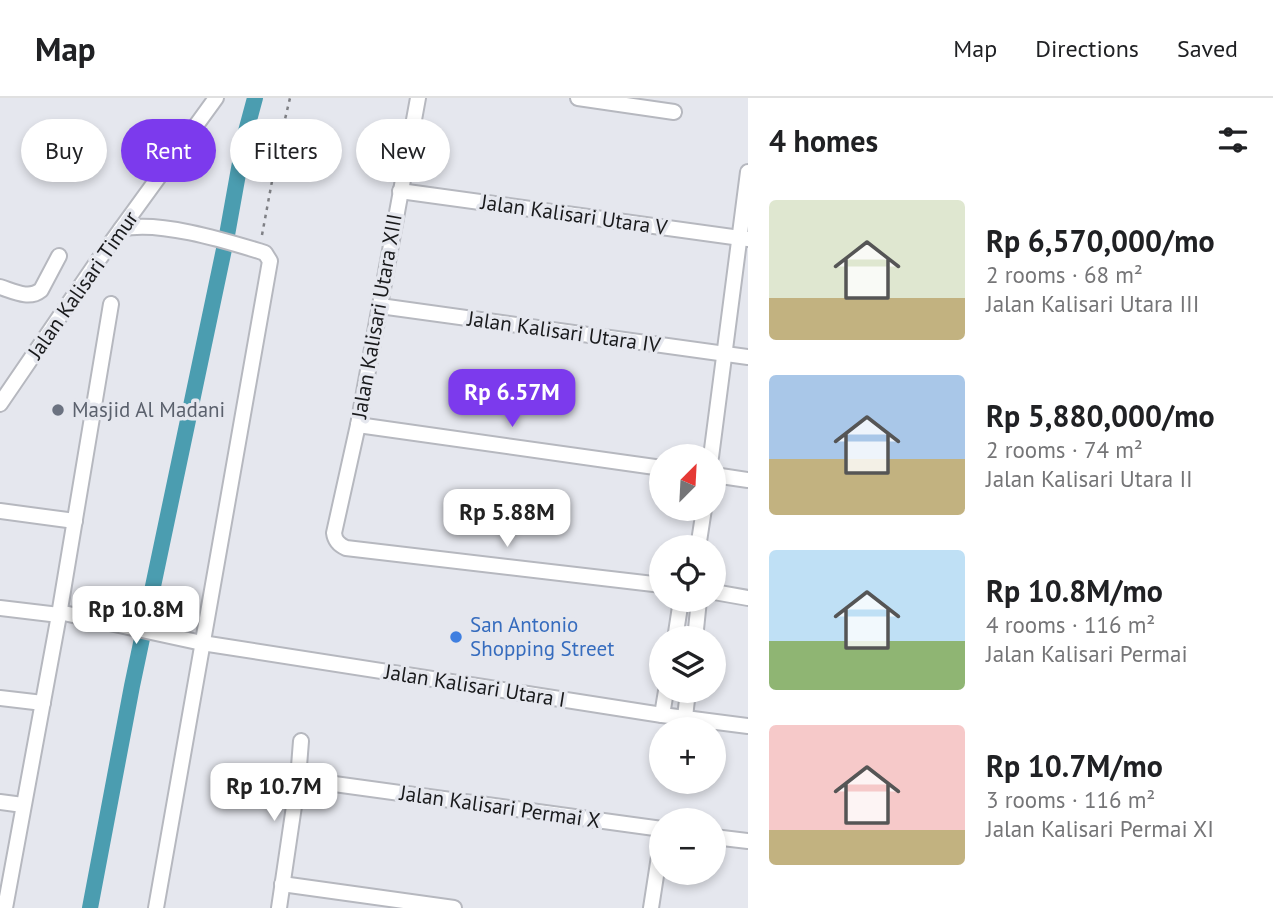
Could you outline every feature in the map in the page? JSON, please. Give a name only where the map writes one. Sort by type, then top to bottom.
[{"type":"street","name":"Jalan Kalisari Timur","points":[[0,404],[216,98]]},
{"type":"street","name":"Jalan Kalisari Utara XIII","points":[[418,98],[335,539],[346,548],[649,583]]},
{"type":"street","points":[[578,98],[674,112]]},
{"type":"street","points":[[713,444],[743,238],[748,173]]},
{"type":"street","name":"Jalan Kalisari Utara V","points":[[400,191],[743,238]]},
{"type":"street","points":[[121,229],[139,225],[199,235],[265,253],[270,266],[198,642],[156,908]]},
{"type":"street","points":[[0,287],[36,294],[59,256]]},
{"type":"street","points":[[4,907],[59,613],[111,304]]},
{"type":"street","name":"Jalan Kalisari Utara IV","points":[[380,306],[748,357]]},
{"type":"street","points":[[358,425],[649,466]]},
{"type":"street","points":[[726,477],[748,480]]},
{"type":"street","points":[[0,511],[75,521]]},
{"type":"street","points":[[726,594],[748,597]]},
{"type":"street","name":"Jalan Kalisari Utara I","points":[[0,608],[59,613],[198,642],[685,717]]},
{"type":"street","points":[[0,698],[43,702]]},
{"type":"street","points":[[662,715],[664,703]]},
{"type":"street","points":[[685,717],[687,703]]},
{"type":"street","name":"Jalan Kalisari Utara I","points":[[726,723],[748,726]]},
{"type":"street","points":[[279,908],[302,741]]},
{"type":"street","name":"Jalan Kalisari Permai X","points":[[298,779],[649,828]]},
{"type":"street","points":[[0,802],[23,805]]},
{"type":"street","points":[[726,838],[748,841]]},
{"type":"street","points":[[282,884],[454,908]]},
{"type":"street","points":[[651,908],[655,885]]},
{"type":"path","points":[[259,251],[290,98]]},
{"type":"waterway","points":[[90,908],[132,686],[227,235],[245,135],[255,98]]},
{"type":"place","name":"Masjid Al Madani","points":[[58,410]]},
{"type":"place","name":"San Antonio Shopping Street","points":[[456,637]]}]
